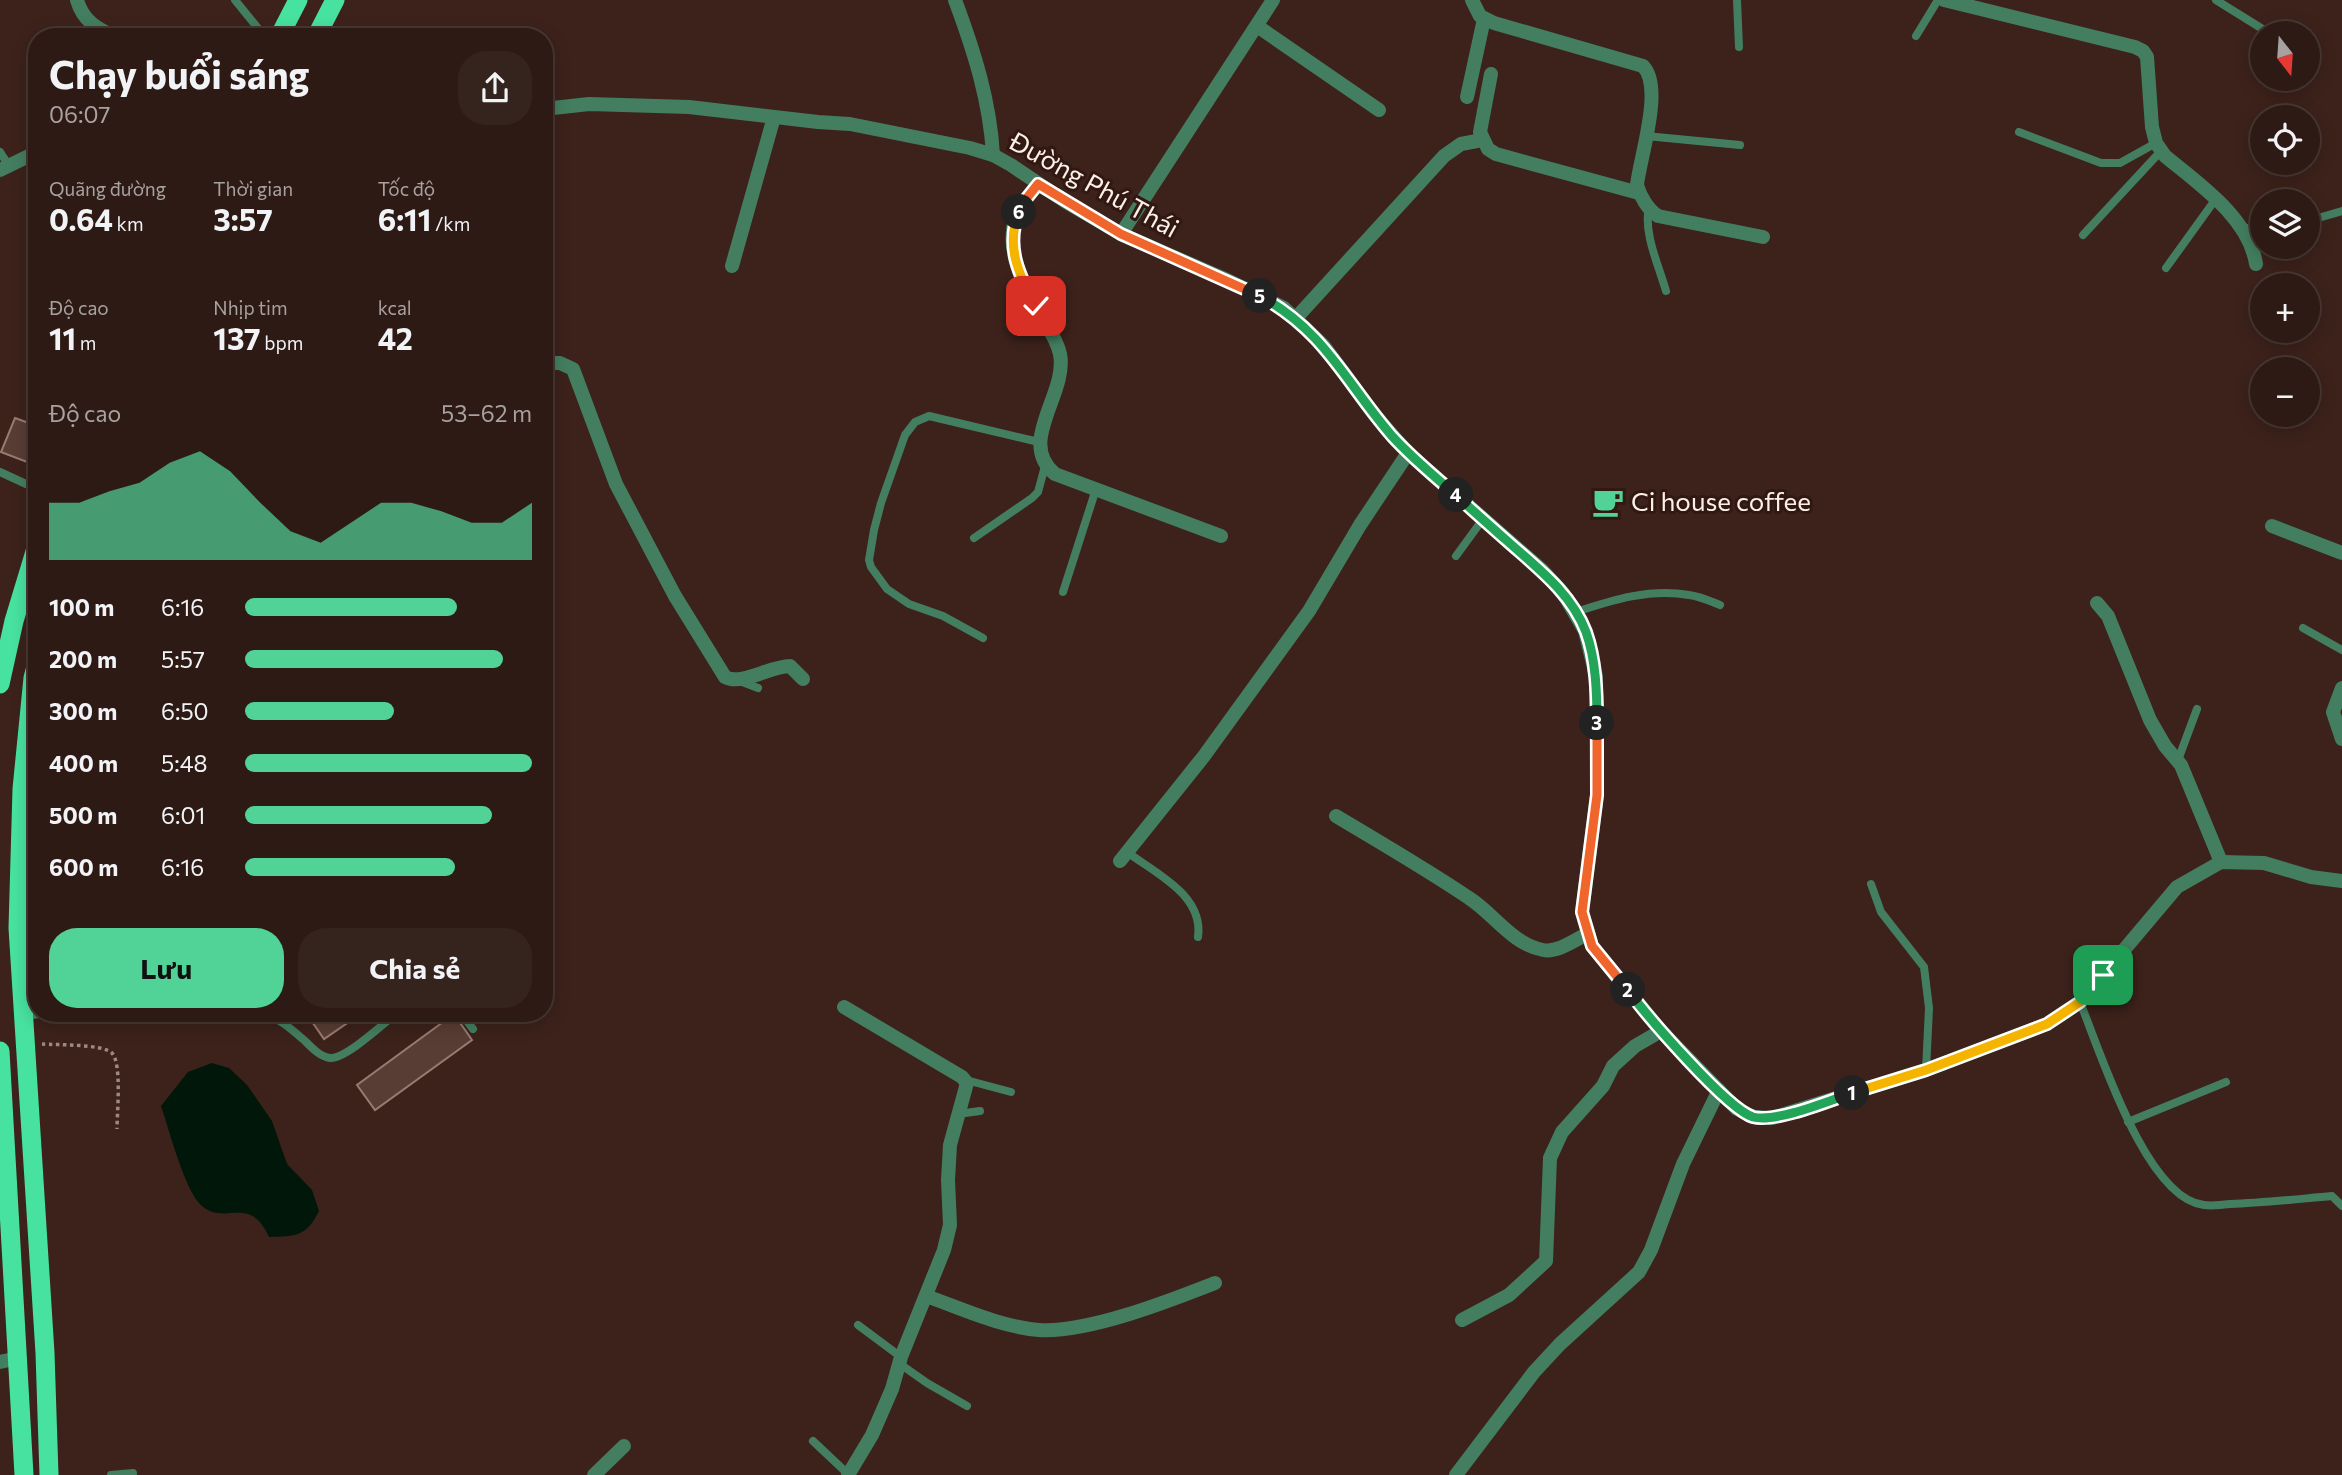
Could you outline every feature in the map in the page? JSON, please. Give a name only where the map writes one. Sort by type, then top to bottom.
[{"type":"highway","points":[[284,28],[299,0]]},
{"type":"highway","points":[[321,28],[335,0]]},
{"type":"highway","points":[[0,684],[7,618],[28,567]]},
{"type":"highway","points":[[28,728],[18,857],[18,928],[45,1353],[49,1475]]},
{"type":"highway","points":[[0,1051],[10,1360],[24,1475]]},
{"type":"highway","points":[[10,1360],[45,1353]]},
{"type":"street","points":[[77,0],[81,13],[97,28]]},
{"type":"street","points":[[956,0],[980,71],[991,125],[993,155]]},
{"type":"street","points":[[1121,234],[1273,0]]},
{"type":"street","points":[[1472,0],[1477,13],[1484,19],[1643,66],[1648,71],[1651,87],[1651,109],[1638,177],[1639,192],[1649,207],[1658,216],[1763,237]]},
{"type":"street","points":[[1944,0],[2140,49],[2148,63],[2150,115],[2158,147],[2242,227],[2248,236],[2256,264]]},
{"type":"street","points":[[1467,97],[1484,19]]},
{"type":"street","points":[[1256,26],[1379,110]]},
{"type":"street","points":[[1491,74],[1480,132],[1488,149],[1496,154],[1639,192]]},
{"type":"street","name":"Đường Phú Thái","points":[[553,108],[589,104],[689,107],[849,124],[938,141],[993,155],[1121,234],[1258,295],[1296,318],[1323,345],[1374,414],[1408,453],[1542,570],[1576,612],[1590,648],[1597,709],[1597,795],[1582,912],[1587,934],[1592,946],[1661,1031],[1737,1109],[1754,1117],[1772,1118],[1926,1070],[2047,1024],[2080,1002],[2177,887],[2221,862]]},
{"type":"street","points":[[732,266],[774,117]]},
{"type":"street","points":[[1296,318],[1444,156],[1461,144],[1482,140]]},
{"type":"street","points":[[5,168],[28,156]]},
{"type":"street","points":[[1038,184],[1022,204],[1013,235],[1015,264],[1060,354],[1058,382],[1039,442],[1045,466],[1055,474],[1221,536]]},
{"type":"street","points":[[553,363],[573,369],[601,449],[621,494],[712,659],[725,677],[737,680],[785,666],[794,667],[803,678]]},
{"type":"street","points":[[1124,857],[1205,756],[1309,611],[1360,525],[1408,453]]},
{"type":"street","points":[[2272,526],[2342,553]]},
{"type":"street","points":[[2097,603],[2108,616],[2157,733],[2178,760],[2221,862],[2264,863],[2311,877],[2342,881]]},
{"type":"street","points":[[2342,688],[2333,712],[2342,739]]},
{"type":"street","points":[[1336,816],[1472,900],[1507,931],[1526,943],[1546,951],[1560,948],[1587,934]]},
{"type":"street","points":[[844,1007],[966,1080],[967,1086],[953,1130],[949,1163],[950,1225],[944,1250],[872,1435],[849,1475]]},
{"type":"street","points":[[1462,1320],[1509,1295],[1546,1261],[1550,1158],[1562,1132],[1603,1086],[1613,1066],[1635,1046],[1661,1031]]},
{"type":"street","points":[[1456,1475],[1534,1372],[1560,1344],[1639,1272],[1651,1250],[1683,1164],[1719,1090]]},
{"type":"street","points":[[926,1296],[1005,1324],[1041,1330],[1089,1324],[1161,1304],[1215,1283]]},
{"type":"street","points":[[594,1475],[624,1446]]},
{"type":"lane","points":[[235,0],[258,28]]},
{"type":"lane","points":[[1737,0],[1739,47]]},
{"type":"lane","points":[[1916,36],[1938,0]]},
{"type":"lane","points":[[2216,0],[2250,21]]},
{"type":"lane","points":[[2019,132],[2101,163],[2120,163],[2158,147]]},
{"type":"lane","points":[[1646,136],[1740,145]]},
{"type":"lane","points":[[2083,235],[2158,147]]},
{"type":"lane","points":[[0,152],[5,168]]},
{"type":"lane","points":[[2166,268],[2215,200]]},
{"type":"lane","points":[[1649,207],[1647,215],[1650,236],[1666,291]]},
{"type":"lane","points":[[2320,217],[2342,211]]},
{"type":"lane","points":[[2242,227],[2250,229]]},
{"type":"lane","points":[[983,638],[943,616],[909,604],[887,589],[874,575],[869,560],[881,503],[905,435],[921,419],[929,416],[1039,442]]},
{"type":"lane","points":[[974,538],[1038,492],[1045,466]]},
{"type":"lane","points":[[0,472],[28,485]]},
{"type":"lane","points":[[1063,592],[1096,489]]},
{"type":"lane","points":[[1456,556],[1483,519]]},
{"type":"lane","points":[[1576,612],[1616,599],[1658,594],[1689,595],[1720,605]]},
{"type":"lane","points":[[2303,628],[2342,650]]},
{"type":"lane","points":[[737,680],[758,688]]},
{"type":"lane","points":[[2178,760],[2197,709]]},
{"type":"lane","points":[[1124,857],[1187,897],[1199,928],[1198,937]]},
{"type":"lane","points":[[1871,884],[1881,912],[1924,967],[1929,1008],[1926,1070]]},
{"type":"lane","points":[[2080,1002],[2128,1122],[2145,1155],[2172,1190],[2202,1205],[2253,1204],[2332,1196],[2342,1206]]},
{"type":"lane","points":[[24,1016],[28,1015]]},
{"type":"lane","points":[[282,1022],[318,1053],[332,1058],[340,1056],[385,1022]]},
{"type":"lane","points":[[468,1022],[473,1029]]},
{"type":"lane","points":[[966,1080],[1011,1092]]},
{"type":"lane","points":[[2128,1122],[2226,1082]]},
{"type":"lane","points":[[958,1114],[980,1111]]},
{"type":"lane","points":[[858,1325],[927,1383],[967,1406]]},
{"type":"lane","points":[[813,1441],[849,1475]]},
{"type":"lane","points":[[111,1475],[133,1472]]},
{"type":"path","points":[[26,1042],[102,1048],[111,1052],[117,1063],[117,1129]]},
{"type":"shaded area","points":[[212,1063],[229,1068],[247,1085],[272,1121],[287,1164],[312,1190],[319,1211],[305,1230],[286,1236],[269,1237],[262,1224],[254,1217],[211,1211],[196,1199],[178,1159],[161,1106],[188,1072]]},
{"type":"building","points":[[15,418],[28,423],[27,462],[1,452]]},
{"type":"building","points":[[312,1022],[349,1022],[324,1039]]},
{"type":"building","points":[[443,1022],[460,1022],[472,1040],[375,1110],[357,1085]]},
{"type":"place","name":"Ci house coffee","points":[[1608,502]]},
{"type":"route","points":[[1036,306],[1015,264],[1013,235],[1022,204],[1038,184],[1121,234],[1284,308],[1323,345],[1374,414],[1408,453],[1542,570],[1563,593],[1585,631],[1595,676],[1597,795],[1582,912],[1585,927],[1592,946],[1639,1006],[1737,1109],[1754,1117],[1772,1118],[1926,1070],[2047,1024],[2080,1002],[2103,975]]}]
